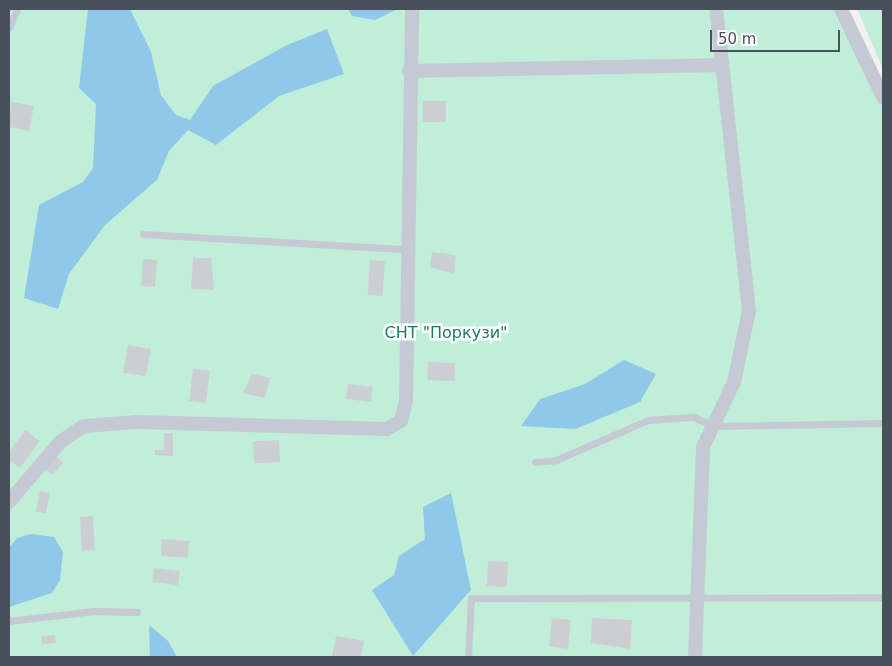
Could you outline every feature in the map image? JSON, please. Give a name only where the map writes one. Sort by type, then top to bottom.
[{"type":"street","points":[[9,502],[60,442],[84,426],[137,422],[387,429],[401,421],[406,401],[408,71],[412,9]]},
{"type":"street","points":[[696,657],[696,595],[703,447],[734,382],[749,311],[716,9]]},
{"type":"street","points":[[841,9],[883,97]]},
{"type":"street","points":[[408,71],[722,65]]},
{"type":"lane","points":[[9,27],[17,9]]},
{"type":"lane","points":[[144,234],[407,249]]},
{"type":"lane","points":[[535,462],[556,460],[648,420],[693,417],[714,426],[883,423]]},
{"type":"lane","points":[[468,657],[471,598],[696,595],[883,597]]},
{"type":"lane","points":[[9,621],[93,611],[137,612]]},
{"type":"green space","name":"СНТ \"Поркузи\"","points":[[9,9],[841,9],[883,97],[883,657],[9,657]]},
{"type":"green space","points":[[857,9],[883,9],[883,69]]},
{"type":"water","points":[[88,9],[130,9],[151,52],[161,95],[176,115],[190,120],[213,86],[287,45],[327,29],[344,74],[279,96],[216,145],[188,130],[169,151],[157,180],[105,225],[69,274],[58,309],[24,298],[39,205],[83,182],[93,168],[96,104],[79,88]]},
{"type":"water","points":[[348,9],[398,9],[375,20],[352,16]]},
{"type":"water","points":[[624,360],[656,374],[640,402],[575,429],[521,426],[540,399],[585,384]]},
{"type":"water","points":[[451,493],[471,590],[413,656],[372,590],[394,575],[399,556],[425,539],[423,507]]},
{"type":"water","points":[[31,534],[54,537],[63,552],[60,580],[52,593],[9,607],[9,548],[17,538]]},
{"type":"water","points":[[149,625],[168,641],[177,657],[150,657]]},
{"type":"building","points":[[423,101],[446,101],[446,122],[423,122]]},
{"type":"building","points":[[11,102],[34,106],[29,131],[9,127]]},
{"type":"building","points":[[432,252],[456,255],[454,274],[430,267]]},
{"type":"building","points":[[193,258],[211,258],[214,290],[191,289]]},
{"type":"building","points":[[143,259],[157,260],[155,287],[141,286]]},
{"type":"building","points":[[370,260],[385,261],[383,296],[368,295]]},
{"type":"building","points":[[128,345],[151,349],[146,377],[123,373]]},
{"type":"building","points":[[428,362],[455,363],[454,381],[427,380]]},
{"type":"building","points":[[193,369],[210,371],[206,403],[189,401]]},
{"type":"building","points":[[252,374],[270,378],[265,398],[243,393]]},
{"type":"building","points":[[348,384],[373,387],[371,402],[346,399]]},
{"type":"building","points":[[25,430],[39,441],[20,468],[9,460],[9,452]]},
{"type":"building","points":[[164,433],[173,433],[173,456],[155,455],[155,450],[164,450]]},
{"type":"building","points":[[279,440],[280,462],[254,463],[253,441]]},
{"type":"building","points":[[55,455],[63,462],[52,475],[44,468]]},
{"type":"building","points":[[40,491],[50,493],[46,514],[36,512]]},
{"type":"building","points":[[93,516],[95,550],[82,551],[80,517]]},
{"type":"building","points":[[162,539],[189,541],[188,558],[161,556]]},
{"type":"building","points":[[488,561],[508,562],[507,587],[487,586]]},
{"type":"building","points":[[154,568],[180,571],[178,585],[152,582]]},
{"type":"building","points":[[552,618],[571,620],[568,649],[549,647]]},
{"type":"building","points":[[592,618],[632,620],[630,649],[591,643]]},
{"type":"building","points":[[55,635],[56,643],[42,645],[41,637]]},
{"type":"building","points":[[336,636],[364,641],[361,657],[332,657]]}]
